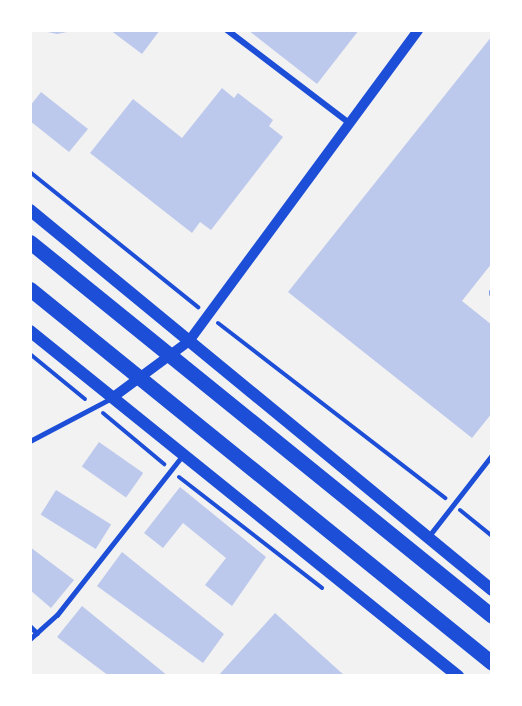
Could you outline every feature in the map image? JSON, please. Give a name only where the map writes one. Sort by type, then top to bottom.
[{"type":"main road","points":[[30,210],[492,590]]},
{"type":"main road","points":[[30,242],[492,616]]},
{"type":"main road","points":[[30,289],[492,663]]},
{"type":"main road","points":[[30,331],[458,676]]},
{"type":"street","points":[[227,30],[349,123]]},
{"type":"street","points":[[112,398],[189,341],[418,30]]},
{"type":"lane","points":[[31,439],[112,398]]},
{"type":"lane","points":[[30,639],[57,615],[183,455]]},
{"type":"lane","points":[[427,538],[492,455]]},
{"type":"lane","points":[[30,626],[37,633]]},
{"type":"path","points":[[30,172],[208,316],[492,536]]},
{"type":"path","points":[[30,354],[171,470],[330,595]]},
{"type":"building","points":[[38,30],[77,30],[57,34]]},
{"type":"building","points":[[110,30],[160,30],[142,54]]},
{"type":"building","points":[[248,30],[359,30],[317,84]]},
{"type":"building","points":[[492,36],[492,263],[462,301],[492,325],[492,413],[472,438],[288,292]]},
{"type":"building","points":[[222,88],[234,98],[238,93],[273,120],[269,126],[283,137],[211,230],[200,222],[192,233],[90,153],[133,99],[182,138]]},
{"type":"building","points":[[41,92],[88,129],[69,152],[30,121],[30,106]]},
{"type":"building","points":[[99,442],[143,473],[126,498],[82,467]]},
{"type":"building","points":[[180,487],[266,557],[232,606],[205,585],[226,558],[183,523],[163,548],[144,533]]},
{"type":"building","points":[[56,490],[111,524],[96,549],[41,515]]},
{"type":"building","points":[[30,547],[74,580],[51,608],[30,590]]},
{"type":"building","points":[[122,552],[224,634],[203,663],[97,586]]},
{"type":"building","points":[[82,606],[168,676],[109,676],[57,637]]},
{"type":"building","points":[[275,613],[345,676],[218,676]]}]
